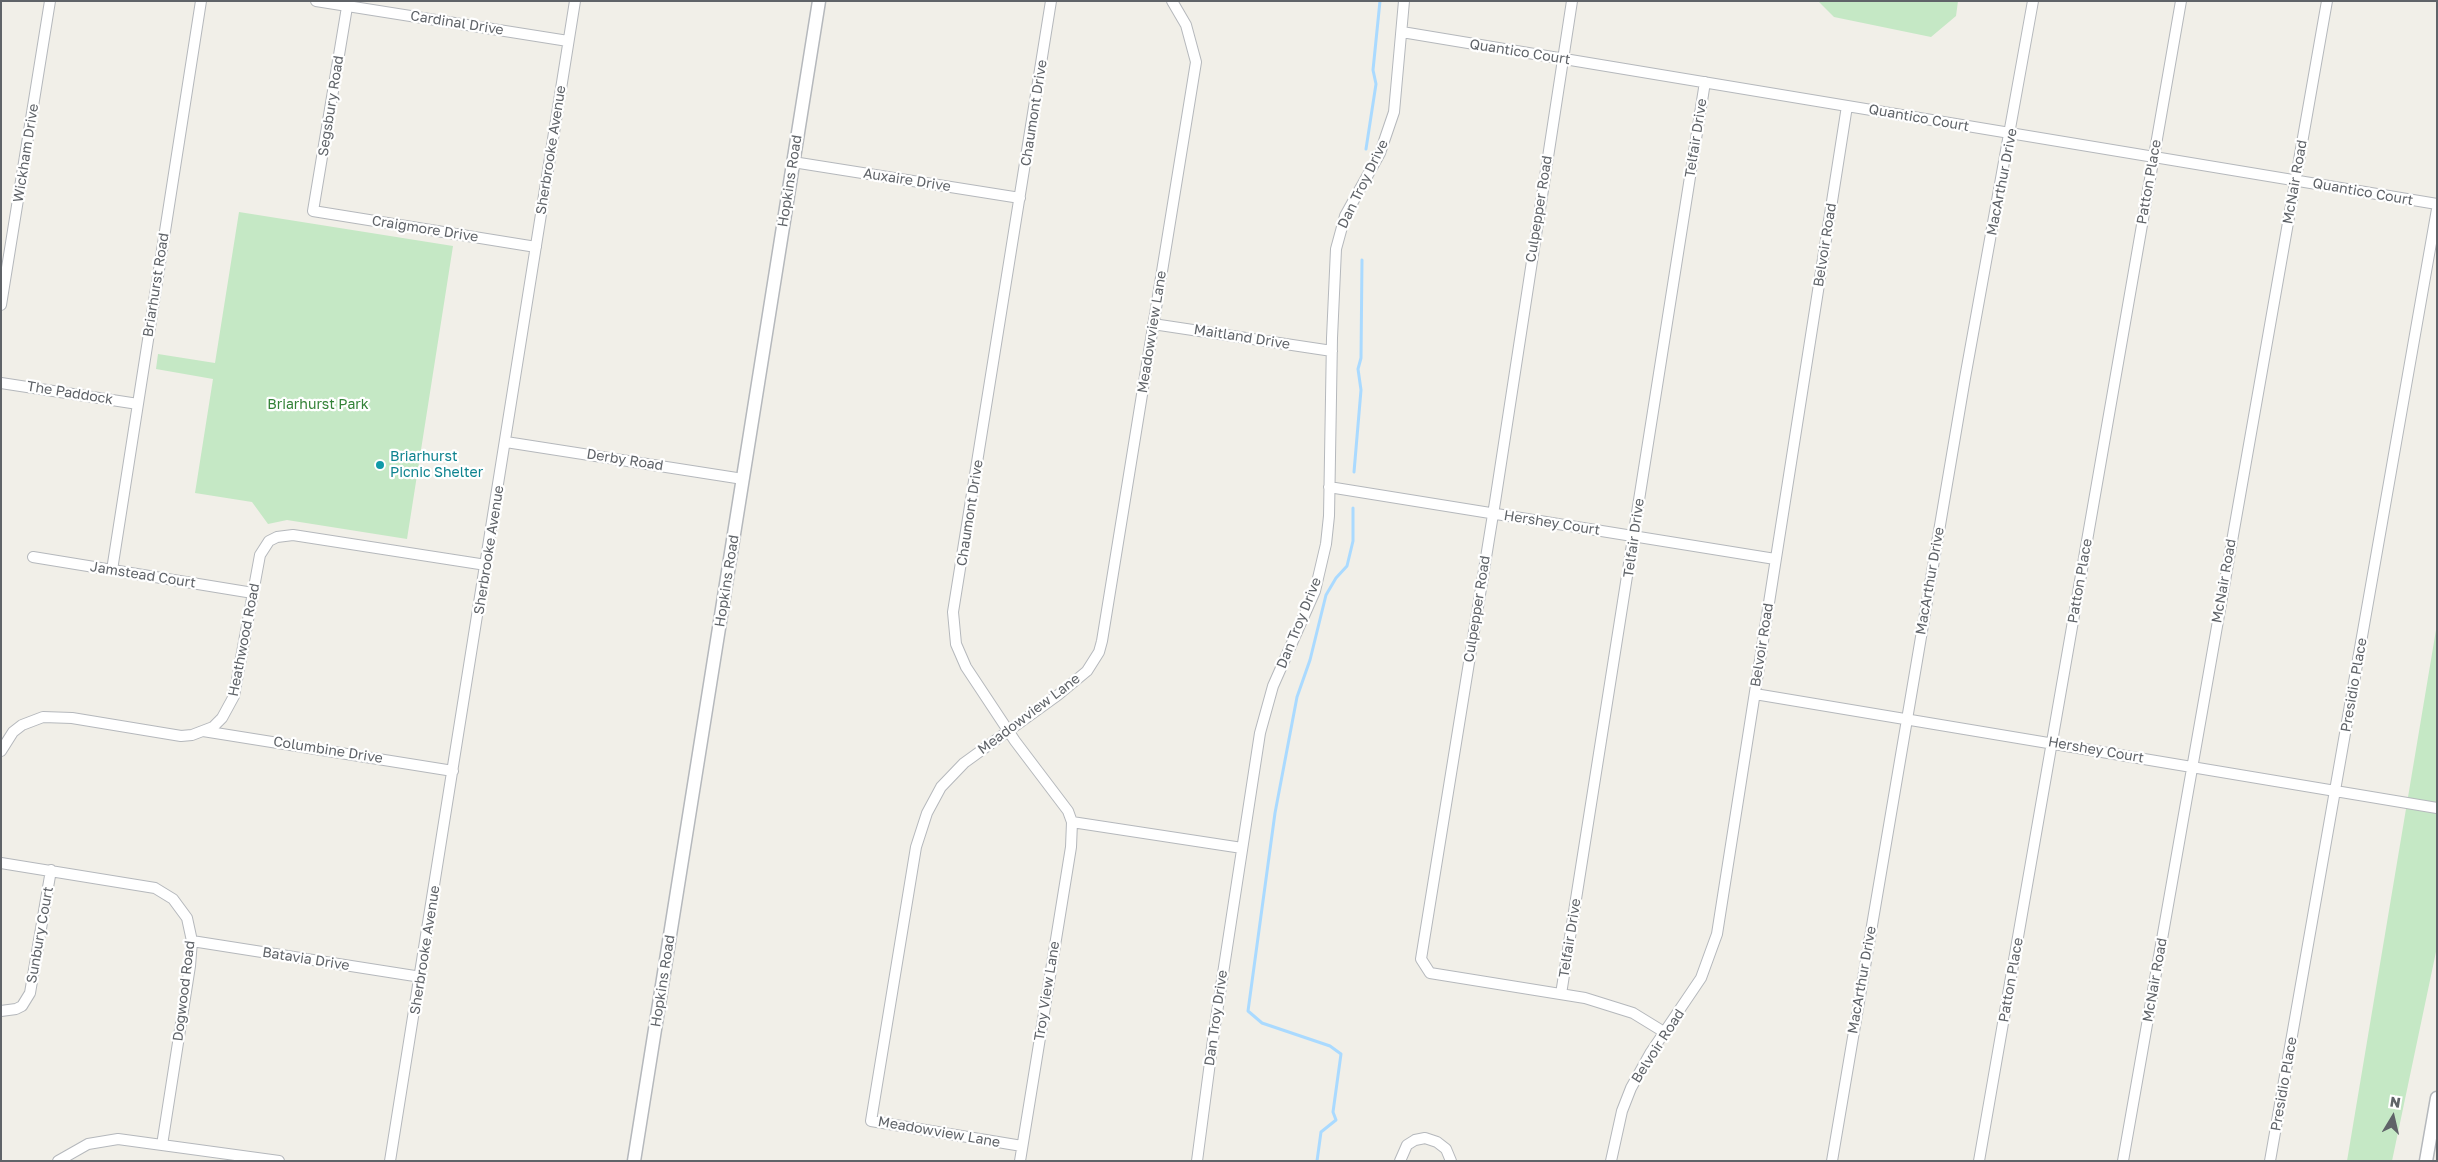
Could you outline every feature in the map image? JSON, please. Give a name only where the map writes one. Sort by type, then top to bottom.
[{"type":"street","name":"Wickham Drive","points":[[1,305],[50,1]]},
{"type":"street","name":"Briarhurst Road","points":[[112,570],[201,1]]},
{"type":"street","name":"Cardinal Drive","points":[[316,1],[347,4],[568,41]]},
{"type":"street","name":"Sherbrooke Avenue","points":[[390,1161],[421,977],[575,1]]},
{"type":"street","name":"Hopkins Road","points":[[634,1161],[819,1]]},
{"type":"street","name":"Chaumont Drive","points":[[1051,1],[953,628],[960,655],[1008,730],[1068,811],[1072,822]]},
{"type":"street","name":"Meadowview Lane","points":[[1022,1146],[872,1121],[916,846],[920,830],[935,797],[952,774],[1087,671],[1099,652],[1196,62],[1186,26],[1172,1]]},
{"type":"street","name":"Dan Troy Drive","points":[[1197,1161],[1214,1032],[1265,710],[1273,686],[1315,591],[1326,544],[1330,487],[1336,249],[1339,232],[1352,200],[1371,171],[1388,132],[1394,112],[1404,1]]},
{"type":"street","name":"Culpepper Road","points":[[1572,1],[1493,513],[1421,959],[1430,973],[1561,994],[1609,1004],[1641,1016],[1664,1032]]},
{"type":"street","name":"MacArthur Drive","points":[[1832,1161],[1965,378],[2034,1]]},
{"type":"street","name":"Patton Place","points":[[1979,1161],[2181,1]]},
{"type":"street","name":"McNair Road","points":[[2123,1161],[2327,1]]},
{"type":"street","name":"Segsbury Road","points":[[313,211],[347,4]]},
{"type":"street","name":"Quantico Court","points":[[1402,32],[2437,204]]},
{"type":"street","name":"Telfair Drive","points":[[1561,994],[1705,82]]},
{"type":"street","name":"Belvoir Road","points":[[1611,1161],[1622,1111],[1631,1088],[1642,1066],[1701,978],[1717,934],[1847,106]]},
{"type":"street","name":"Auxaire Drive","points":[[793,162],[1020,198]]},
{"type":"street","name":"Presidio Place","points":[[2270,1161],[2437,210]]},
{"type":"street","name":"Craigmore Drive","points":[[313,211],[536,246]]},
{"type":"street","name":"Maitland Drive","points":[[1153,324],[1332,351]]},
{"type":"street","name":"The Paddock","points":[[1,383],[138,404]]},
{"type":"street","name":"Derby Road","points":[[506,442],[743,479]]},
{"type":"street","name":"Hershey Court","points":[[1330,487],[1775,559]]},
{"type":"street","name":"Heathwood Road","points":[[1,751],[6,741],[18,728],[32,720],[43,717],[72,718],[181,736],[203,732],[222,718],[234,696],[260,555],[269,542],[285,535],[486,565]]},
{"type":"street","name":"Jamstead Court","points":[[33,557],[253,593]]},
{"type":"street","name":"Hershey Court","points":[[1755,694],[2437,808]]},
{"type":"street","name":"Columbine Drive","points":[[203,732],[453,771]]},
{"type":"street","points":[[1072,822],[1242,848]]},
{"type":"street","name":"Troy View Lane","points":[[1020,1161],[1071,846],[1072,822]]},
{"type":"street","name":"Dogwood Road","points":[[1,863],[154,888],[173,899],[184,913],[191,929],[192,941],[162,1145]]},
{"type":"street","name":"Sunbury Court","points":[[1,1011],[22,1006],[30,993],[51,870]]},
{"type":"street","name":"Batavia Drive","points":[[192,941],[421,977]]},
{"type":"street","points":[[2426,1161],[2437,1098]]},
{"type":"street","points":[[1400,1161],[1407,1145],[1425,1138],[1438,1142],[1446,1149],[1451,1161]]},
{"type":"street","points":[[58,1161],[70,1152],[103,1140],[140,1140],[162,1145],[279,1161]]},
{"type":"green space","points":[[1818,1],[1958,1],[1956,16],[1931,37],[1834,17]]},
{"type":"green space","name":"Briarhurst Park","points":[[239,212],[453,246],[407,539],[287,520],[268,524],[252,502],[195,493],[213,379],[156,369],[158,354],[215,363]]},
{"type":"green space","points":[[2437,624],[2437,947],[2392,1161],[2347,1161]]},
{"type":"waterway","points":[[1366,149],[1376,84],[1373,70],[1380,1]]},
{"type":"waterway","points":[[1354,472],[1361,390],[1358,369],[1361,358],[1362,260]]},
{"type":"waterway","points":[[1317,1161],[1321,1132],[1336,1120],[1333,1112],[1341,1054],[1330,1046],[1262,1023],[1248,1011],[1275,813],[1297,697],[1310,660],[1326,595],[1336,578],[1347,566],[1353,541],[1353,508]]},
{"type":"place","name":"Briarhurst Picnic Shelter","points":[[380,465]]}]
